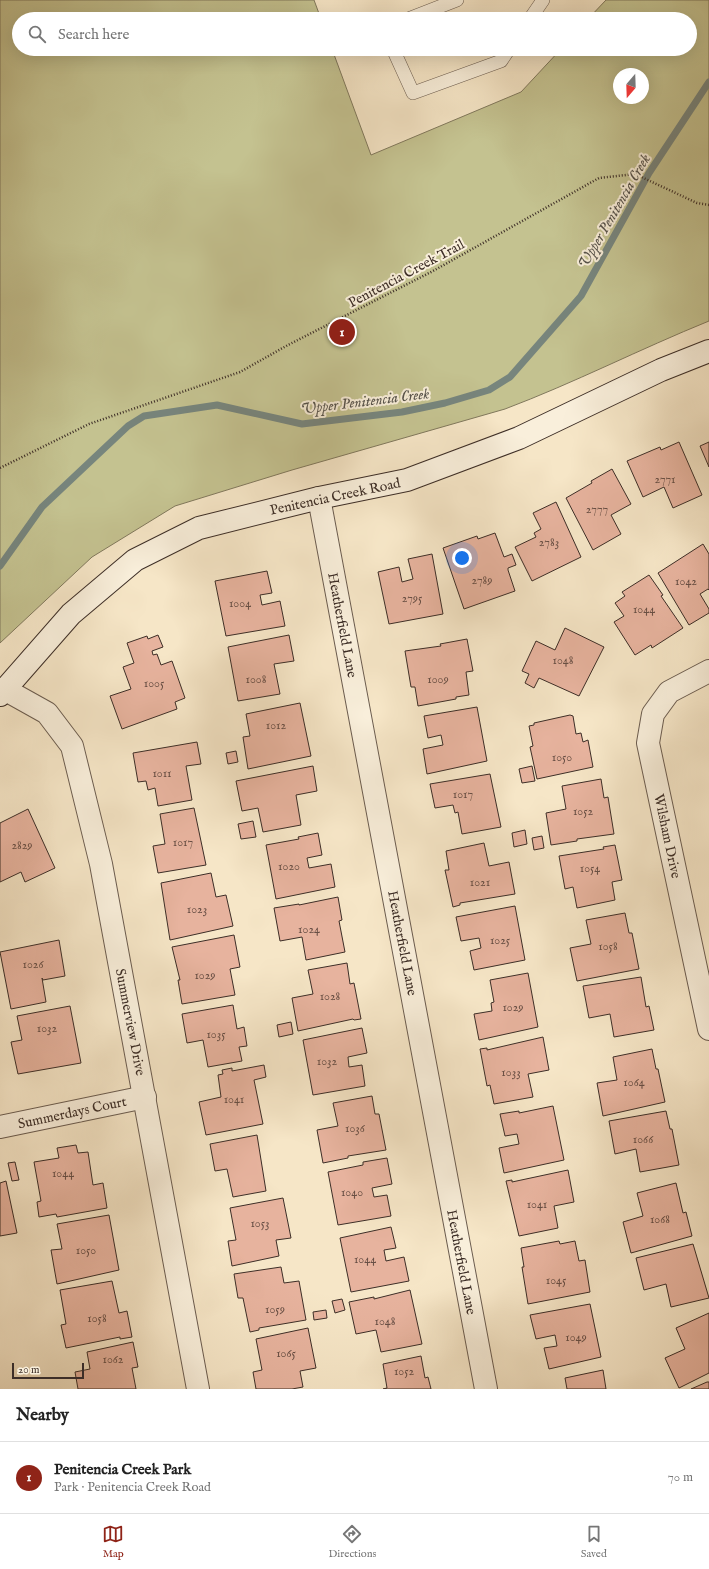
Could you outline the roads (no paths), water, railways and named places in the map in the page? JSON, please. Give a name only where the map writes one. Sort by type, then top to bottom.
[{"type":"street","name":"Penitencia Creek Road","points":[[2,692],[71,614],[135,560],[198,528],[319,498],[407,480],[519,438],[619,389],[709,350]]},
{"type":"street","name":"Heatherfield Lane","points":[[319,498],[486,1389]]},
{"type":"street","name":"Wilsham Drive","points":[[709,671],[669,692],[653,714],[648,744],[709,1029]]},
{"type":"street","name":"Summerview Drive","points":[[2,692],[47,712],[72,746],[101,864],[198,1389]]},
{"type":"street","name":"Summerdays Court","points":[[0,1127],[145,1097]]},
{"type":"lane","points":[[426,12],[457,0]]},
{"type":"lane","points":[[535,12],[543,0]]},
{"type":"lane","points":[[396,56],[413,93],[501,61],[504,56]]},
{"type":"waterway","name":"Upper Penitencia Creek","points":[[0,566],[42,507],[128,426],[144,416],[217,405],[302,424],[402,412],[445,403],[489,390],[510,377],[581,296],[649,173],[709,82]]},
{"type":"place","name":"Penitencia Creek Park","points":[[342,332]]}]
